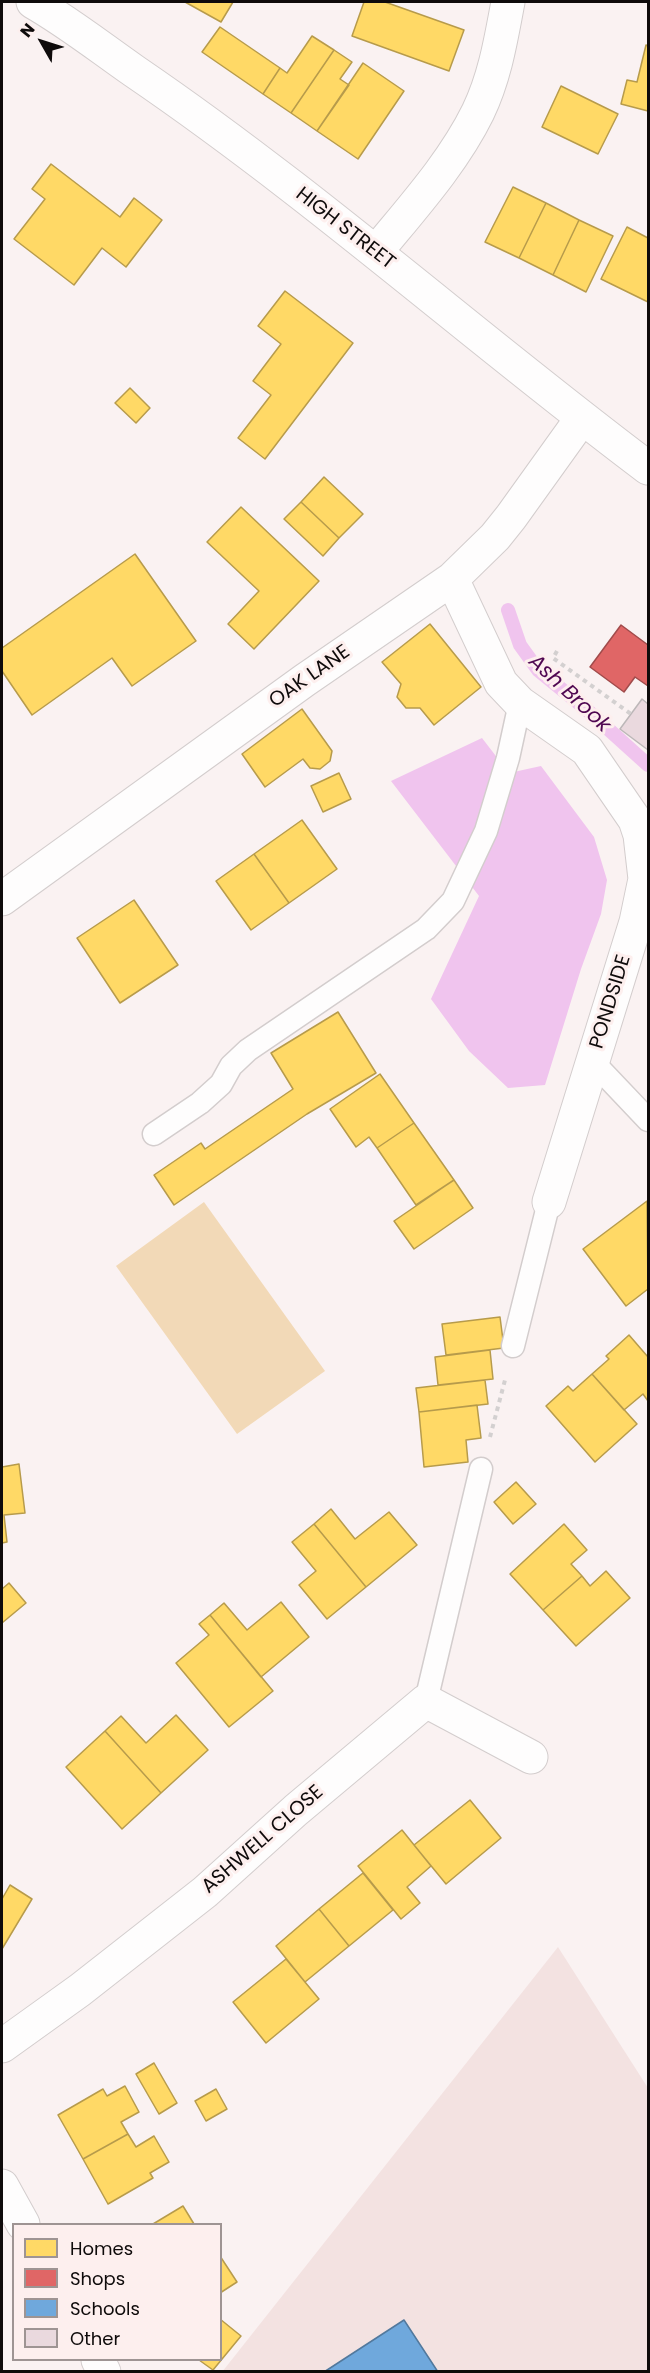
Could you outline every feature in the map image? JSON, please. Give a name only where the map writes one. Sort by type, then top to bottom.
[{"type":"street","name":"HIGH STREET","points":[[33,2],[198,114],[648,468]]},
{"type":"street","points":[[376,252],[445,166],[478,112],[498,57],[508,2]]},
{"type":"street","name":"OAK LANE","points":[[2,899],[305,680],[452,579],[495,537],[582,418]]},
{"type":"street","name":"PONDSIDE","points":[[452,579],[501,683],[520,703],[587,750],[635,820],[640,835],[645,879],[636,921],[549,1202]]},
{"type":"street","points":[[426,1701],[531,1757]]},
{"type":"street","name":"ASHWELL CLOSE","points":[[2,2046],[80,1990],[205,1892],[296,1809],[426,1701]]},
{"type":"street","points":[[2,2186],[22,2223]]},
{"type":"lane","points":[[154,1134],[200,1103],[220,1084],[231,1066],[248,1050],[426,929],[453,901],[486,831],[508,758],[520,703]]},
{"type":"lane","points":[[593,1062],[648,1120]]},
{"type":"lane","points":[[513,1346],[549,1202]]},
{"type":"lane","points":[[426,1701],[481,1469]]},
{"type":"path","points":[[557,651],[553,658],[631,714]]},
{"type":"path","points":[[481,1469],[513,1346]]},
{"type":"shaded area","points":[[482,738],[509,773],[541,766],[594,837],[607,880],[601,914],[581,969],[545,1085],[508,1088],[469,1051],[431,999],[479,896],[391,781]]},
{"type":"shaded area","points":[[204,1202],[325,1371],[237,1434],[116,1266]]},
{"type":"shaded area","points":[[558,1947],[648,2088],[648,2371],[222,2372]]},
{"type":"building: Homes","points":[[185,2],[233,2],[221,22]]},
{"type":"building: Homes","points":[[364,2],[385,2],[464,30],[449,71],[352,36]]},
{"type":"building: Homes","points":[[220,27],[280,68],[263,94],[202,52]]},
{"type":"building: Homes","points":[[312,36],[334,50],[291,113],[263,94],[280,68],[287,73]]},
{"type":"building: Homes","points":[[646,45],[648,46],[648,111],[621,104],[627,80],[637,82]]},
{"type":"building: Homes","points":[[334,50],[352,62],[340,79],[349,85],[317,131],[291,113]]},
{"type":"building: Homes","points":[[363,63],[404,91],[358,159],[317,131]]},
{"type":"building: Homes","points":[[561,86],[618,114],[598,154],[542,127]]},
{"type":"building: Homes","points":[[51,164],[120,217],[134,198],[162,220],[126,267],[102,248],[74,285],[14,239],[45,199],[32,189]]},
{"type":"building: Homes","points":[[513,187],[546,203],[519,258],[485,242]]},
{"type":"building: Homes","points":[[546,203],[579,220],[553,275],[519,258]]},
{"type":"building: Homes","points":[[579,220],[613,236],[586,292],[553,275]]},
{"type":"building: Homes","points":[[627,227],[648,238],[648,302],[601,279]]},
{"type":"building: Homes","points":[[285,291],[353,343],[265,459],[238,438],[271,395],[253,381],[281,344],[258,326]]},
{"type":"building: Homes","points":[[130,388],[150,408],[136,423],[115,403]]},
{"type":"building: Homes","points":[[324,477],[363,514],[339,538],[301,502]]},
{"type":"building: Homes","points":[[301,502],[339,538],[323,556],[284,519]]},
{"type":"building: Homes","points":[[241,507],[319,581],[254,649],[228,624],[259,591],[207,542]]},
{"type":"building: Homes","points":[[135,554],[196,641],[132,686],[112,658],[32,715],[2,671],[2,648]]},
{"type":"building: Homes","points":[[430,624],[481,687],[434,725],[420,708],[406,708],[397,697],[401,684],[382,662]]},
{"type":"building: Homes","points":[[302,709],[332,751],[330,761],[320,769],[310,768],[303,759],[265,787],[242,754]]},
{"type":"building: Homes","points":[[339,773],[351,799],[323,812],[311,786]]},
{"type":"building: Homes","points":[[302,820],[337,869],[289,903],[254,854]]},
{"type":"building: Homes","points":[[254,854],[289,903],[251,930],[216,881]]},
{"type":"building: Homes","points":[[134,900],[178,965],[120,1003],[77,938]]},
{"type":"building: Homes","points":[[338,1012],[376,1073],[307,1114],[174,1205],[154,1175],[201,1143],[205,1149],[293,1089],[271,1053]]},
{"type":"building: Homes","points":[[380,1074],[414,1123],[377,1148],[369,1137],[356,1147],[330,1109]]},
{"type":"building: Homes","points":[[414,1123],[454,1180],[416,1205],[377,1148]]},
{"type":"building: Homes","points":[[454,1180],[473,1208],[414,1249],[394,1221]]},
{"type":"building: Homes","points":[[647,1201],[648,1289],[626,1306],[583,1249]]},
{"type":"building: Homes","points":[[500,1317],[504,1348],[446,1355],[442,1324]]},
{"type":"building: Homes","points":[[629,1335],[648,1357],[648,1401],[643,1394],[624,1410],[592,1374],[609,1359],[606,1356]]},
{"type":"building: Homes","points":[[490,1350],[493,1379],[438,1385],[435,1357]]},
{"type":"building: Homes","points":[[592,1374],[637,1424],[595,1462],[546,1406],[568,1386],[573,1391]]},
{"type":"building: Homes","points":[[485,1380],[488,1404],[419,1412],[416,1388]]},
{"type":"building: Homes","points":[[477,1405],[481,1438],[466,1440],[468,1462],[424,1467],[419,1412]]},
{"type":"building: Homes","points":[[19,1464],[25,1513],[4,1515],[7,1542],[2,1543],[2,1467]]},
{"type":"building: Homes","points":[[516,1482],[536,1504],[513,1524],[494,1502]]},
{"type":"building: Homes","points":[[331,1509],[355,1539],[389,1512],[417,1545],[366,1587],[314,1524]]},
{"type":"building: Homes","points":[[314,1524],[366,1587],[327,1619],[299,1585],[316,1571],[292,1542]]},
{"type":"building: Homes","points":[[564,1524],[587,1550],[571,1564],[582,1576],[543,1610],[510,1574]]},
{"type":"building: Homes","points":[[606,1571],[630,1598],[576,1646],[543,1610],[582,1576],[590,1586]]},
{"type":"building: Homes","points":[[9,1583],[26,1603],[2,1623],[2,1589]]},
{"type":"building: Homes","points":[[281,1602],[309,1637],[261,1677],[210,1615],[224,1603],[247,1630]]},
{"type":"building: Homes","points":[[210,1615],[273,1691],[229,1727],[176,1663],[209,1635],[199,1624]]},
{"type":"building: Homes","points":[[176,1715],[208,1750],[161,1793],[105,1731],[121,1716],[146,1743]]},
{"type":"building: Homes","points":[[105,1731],[161,1793],[122,1829],[66,1767]]},
{"type":"building: Homes","points":[[470,1800],[501,1838],[446,1884],[414,1845]]},
{"type":"building: Homes","points":[[402,1830],[431,1866],[407,1887],[420,1903],[401,1919],[358,1866]]},
{"type":"building: Homes","points":[[363,1873],[393,1910],[349,1946],[319,1909]]},
{"type":"building: Homes","points":[[10,1885],[32,1899],[2,1949],[2,1899]]},
{"type":"building: Homes","points":[[319,1909],[349,1946],[305,1982],[276,1946]]},
{"type":"building: Homes","points":[[286,1959],[319,1999],[266,2043],[233,2002]]},
{"type":"building: Homes","points":[[154,2063],[177,2103],[159,2114],[136,2074]]},
{"type":"building: Homes","points":[[125,2086],[139,2112],[121,2122],[128,2134],[83,2159],[58,2115],[103,2089],[107,2096]]},
{"type":"building: Homes","points":[[216,2089],[227,2109],[206,2121],[195,2101]]},
{"type":"building: Homes","points":[[128,2134],[136,2147],[154,2136],[169,2162],[150,2173],[153,2178],[108,2204],[83,2159]]},
{"type":"building: Homes","points":[[183,2206],[193,2223],[155,2223]]},
{"type":"building: Homes","points":[[222,2259],[237,2282],[222,2292]]},
{"type":"building: Homes","points":[[222,2321],[241,2336],[222,2359]]},
{"type":"building: Homes","points":[[200,2361],[220,2361],[213,2370]]},
{"type":"building: Shops","points":[[621,625],[648,645],[648,686],[635,677],[624,692],[590,667]]},
{"type":"building: Schools","points":[[404,2320],[438,2372],[324,2372]]},
{"type":"building: Other","points":[[642,699],[648,704],[648,750],[620,729]]},
{"type":"waterway","name":"Ash Brook","points":[[508,610],[520,645],[538,670],[586,709],[648,765]]}]
